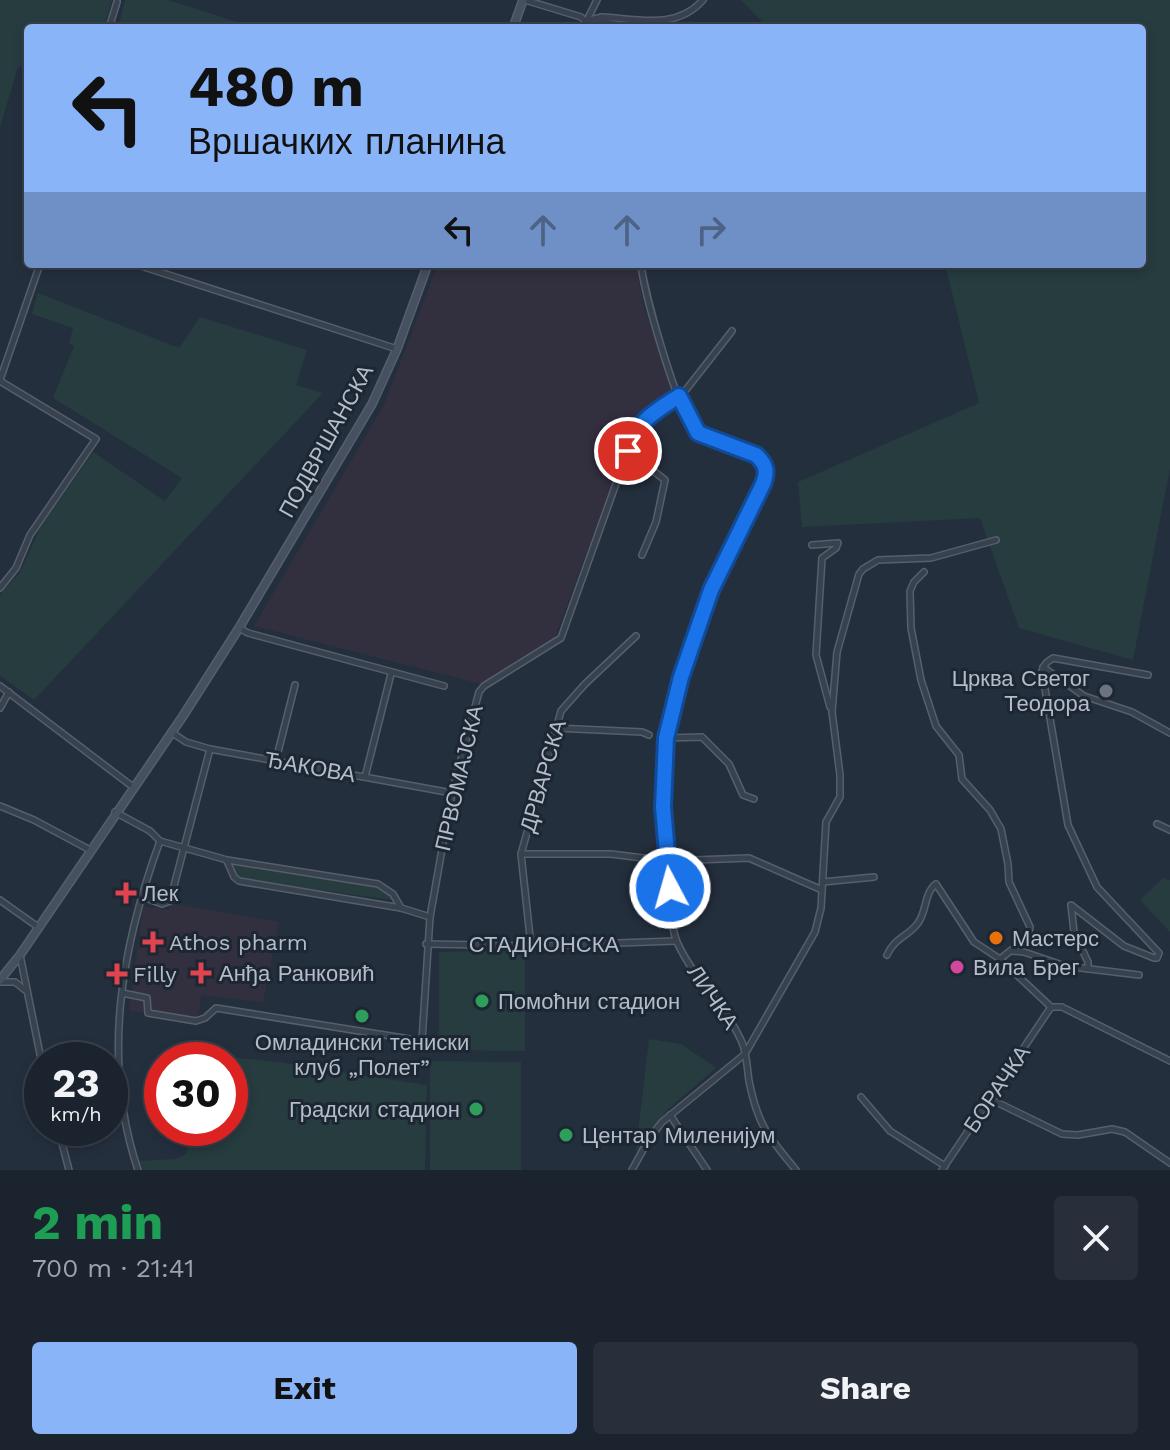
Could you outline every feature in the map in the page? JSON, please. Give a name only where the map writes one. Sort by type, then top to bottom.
[{"type":"street","points":[[515,24],[524,0],[581,17],[589,24]]},
{"type":"street","points":[[587,21],[597,0]]},
{"type":"street","points":[[587,21],[681,19],[703,0]]},
{"type":"street","points":[[110,24],[117,2]]},
{"type":"street","points":[[594,19],[616,24]]},
{"type":"street","points":[[0,588],[16,568],[30,535],[96,439],[0,380],[39,268]]},
{"type":"street","points":[[148,268],[397,349]]},
{"type":"street","name":"ПОДВРШАНСКА","points":[[0,981],[239,628],[372,404],[397,349],[427,268]]},
{"type":"street","points":[[641,268],[643,284],[679,396],[698,433],[760,459],[765,465],[765,477],[711,590],[681,677],[666,738],[663,807],[676,941]]},
{"type":"street","name":"ПРВОМАЈСКА","points":[[122,993],[147,998],[148,1013],[184,1019],[200,1020],[216,1008],[422,1041],[430,917],[452,793],[480,690],[561,638],[633,436],[642,422],[679,396],[699,376],[732,331]]},
{"type":"street","points":[[628,451],[665,480],[656,522],[642,555]]},
{"type":"street","points":[[832,712],[840,637],[856,580],[863,569],[878,560],[931,558],[996,540]]},
{"type":"street","points":[[633,1169],[649,1139],[670,1115],[745,1054],[815,932],[826,822],[840,797],[840,775],[832,712],[816,655],[822,558],[838,543],[812,545]]},
{"type":"street","points":[[924,572],[910,591],[914,655],[936,726],[959,755],[962,779],[990,810],[1001,829],[1009,882],[1031,931],[1028,937],[1000,959]]},
{"type":"street","points":[[239,628],[391,674],[444,686]]},
{"type":"street","name":"ДРВАРСКА","points":[[531,946],[521,854],[555,728],[563,706],[636,636]]},
{"type":"street","points":[[1088,969],[1088,962],[1077,943],[1070,906],[1076,907],[1086,919],[1124,946],[1148,957],[1159,956],[1156,947],[1097,887],[1068,825],[1043,667],[1053,658],[1148,675]]},
{"type":"street","points":[[1043,667],[1084,696],[1132,712],[1170,733]]},
{"type":"street","points":[[365,777],[391,674]]},
{"type":"street","points":[[276,760],[295,685]]},
{"type":"street","points":[[0,686],[133,787]]},
{"type":"street","points":[[0,708],[9,692]]},
{"type":"street","points":[[555,728],[642,732],[649,735]]},
{"type":"street","name":"ЂАКОВА","points":[[171,732],[186,742],[210,749],[452,793]]},
{"type":"street","points":[[666,738],[702,737],[729,764],[743,795],[754,799]]},
{"type":"street","points":[[161,747],[170,742],[186,742]]},
{"type":"street","points":[[143,897],[162,904],[170,901],[210,749]]},
{"type":"street","points":[[0,806],[28,817],[90,850]]},
{"type":"street","points":[[115,812],[150,831],[160,841],[227,860],[378,884],[393,894],[401,908]]},
{"type":"street","points":[[1157,824],[1170,830]]},
{"type":"street","points":[[138,1170],[124,1128],[117,1075],[118,1027],[131,939],[160,841]]},
{"type":"street","points":[[521,854],[611,854],[667,861],[749,858],[822,886],[874,877]]},
{"type":"street","points":[[227,860],[239,881],[401,908],[430,917]]},
{"type":"street","points":[[887,955],[894,943],[918,923],[928,894],[935,884],[968,935],[1000,959],[1051,1007],[1062,1007],[1170,1061]]},
{"type":"street","points":[[0,900],[38,927]]},
{"type":"street","name":"СТАДИОНСКА","points":[[426,944],[531,946],[676,941]]},
{"type":"street","name":"ЛИЧКА","points":[[676,941],[728,1016],[743,1044],[760,1124],[796,1170]]},
{"type":"street","points":[[1011,951],[1088,969],[1139,975]]},
{"type":"street","points":[[20,955],[37,1042]]},
{"type":"street","points":[[0,981],[15,982],[25,991]]},
{"type":"street","name":"БОРАЧКА","points":[[944,1168],[1051,1007]]},
{"type":"street","points":[[861,1097],[890,1131],[944,1168]]},
{"type":"street","points":[[990,1099],[1062,1134],[1078,1135],[1112,1129],[1125,1132],[1170,1163]]},
{"type":"street","points":[[670,1115],[707,1170]]},
{"type":"street","points":[[63,1146],[69,1170]]},
{"type":"shaded area","points":[[436,268],[637,268],[644,308],[675,391],[642,415],[631,433],[555,637],[481,684],[254,626],[384,405]]},
{"type":"shaded area","name":"Анђа Ранковић","points":[[170,903],[279,922],[263,1002],[201,995],[198,1018],[129,1011],[143,906],[169,910]]},
{"type":"green space","points":[[0,0],[112,0],[105,24],[24,24],[24,68],[18,67],[0,127]]},
{"type":"green space","points":[[125,0],[168,0],[243,24],[119,24]]},
{"type":"green space","points":[[741,0],[1170,0],[1170,468],[1133,660],[1019,628],[980,518],[802,527],[798,482],[979,403],[946,268],[1146,268],[1146,24],[764,24]]},
{"type":"green space","points":[[38,293],[179,348],[200,317],[307,350],[296,385],[323,393],[34,700],[0,676],[0,595],[20,572],[40,528],[93,452],[165,501],[182,478],[53,398],[74,346],[69,343],[73,328],[32,314]]},
{"type":"green space","points":[[234,865],[379,887],[390,894],[392,900],[242,879],[236,874]]},
{"type":"green space","points":[[1163,878],[1170,880],[1170,932],[1140,900]]},
{"type":"green space","name":"Помоћни стадион","points":[[525,950],[525,1051],[439,1050],[439,952]]},
{"type":"green space","points":[[649,1039],[681,1044],[716,1068],[667,1110],[639,1152],[636,1150]]},
{"type":"green space","points":[[248,1059],[427,1085],[425,1170],[143,1170],[140,1161],[175,1159],[185,1155],[188,1146],[248,1146]]},
{"type":"green space","name":"Градски стадион","points":[[430,1061],[521,1062],[521,1170],[430,1170]]},
{"type":"place","name":"Црква Светог Теодора","points":[[1106,691]]},
{"type":"place","name":"Лек","points":[[126,893]]},
{"type":"place","name":"Мастерс","points":[[996,938]]},
{"type":"place","name":"Athos pharm","points":[[153,942]]},
{"type":"place","name":"Вила Брег","points":[[957,967]]},
{"type":"place","name":"Анђа Ранковић","points":[[201,973]]},
{"type":"place","name":"Filly","points":[[117,974]]},
{"type":"place","name":"Помоћни стадион","points":[[482,1001]]},
{"type":"place","name":"Омладински тениски клуб „Полет”","points":[[362,1016]]},
{"type":"place","name":"Градски стадион","points":[[476,1109]]},
{"type":"place","name":"Центар Миленијум","points":[[566,1135]]},
{"type":"route","points":[[628,451],[642,422],[679,396],[698,433],[756,455],[766,469],[752,509],[711,590],[681,677],[666,738],[663,807],[670,888]]}]
